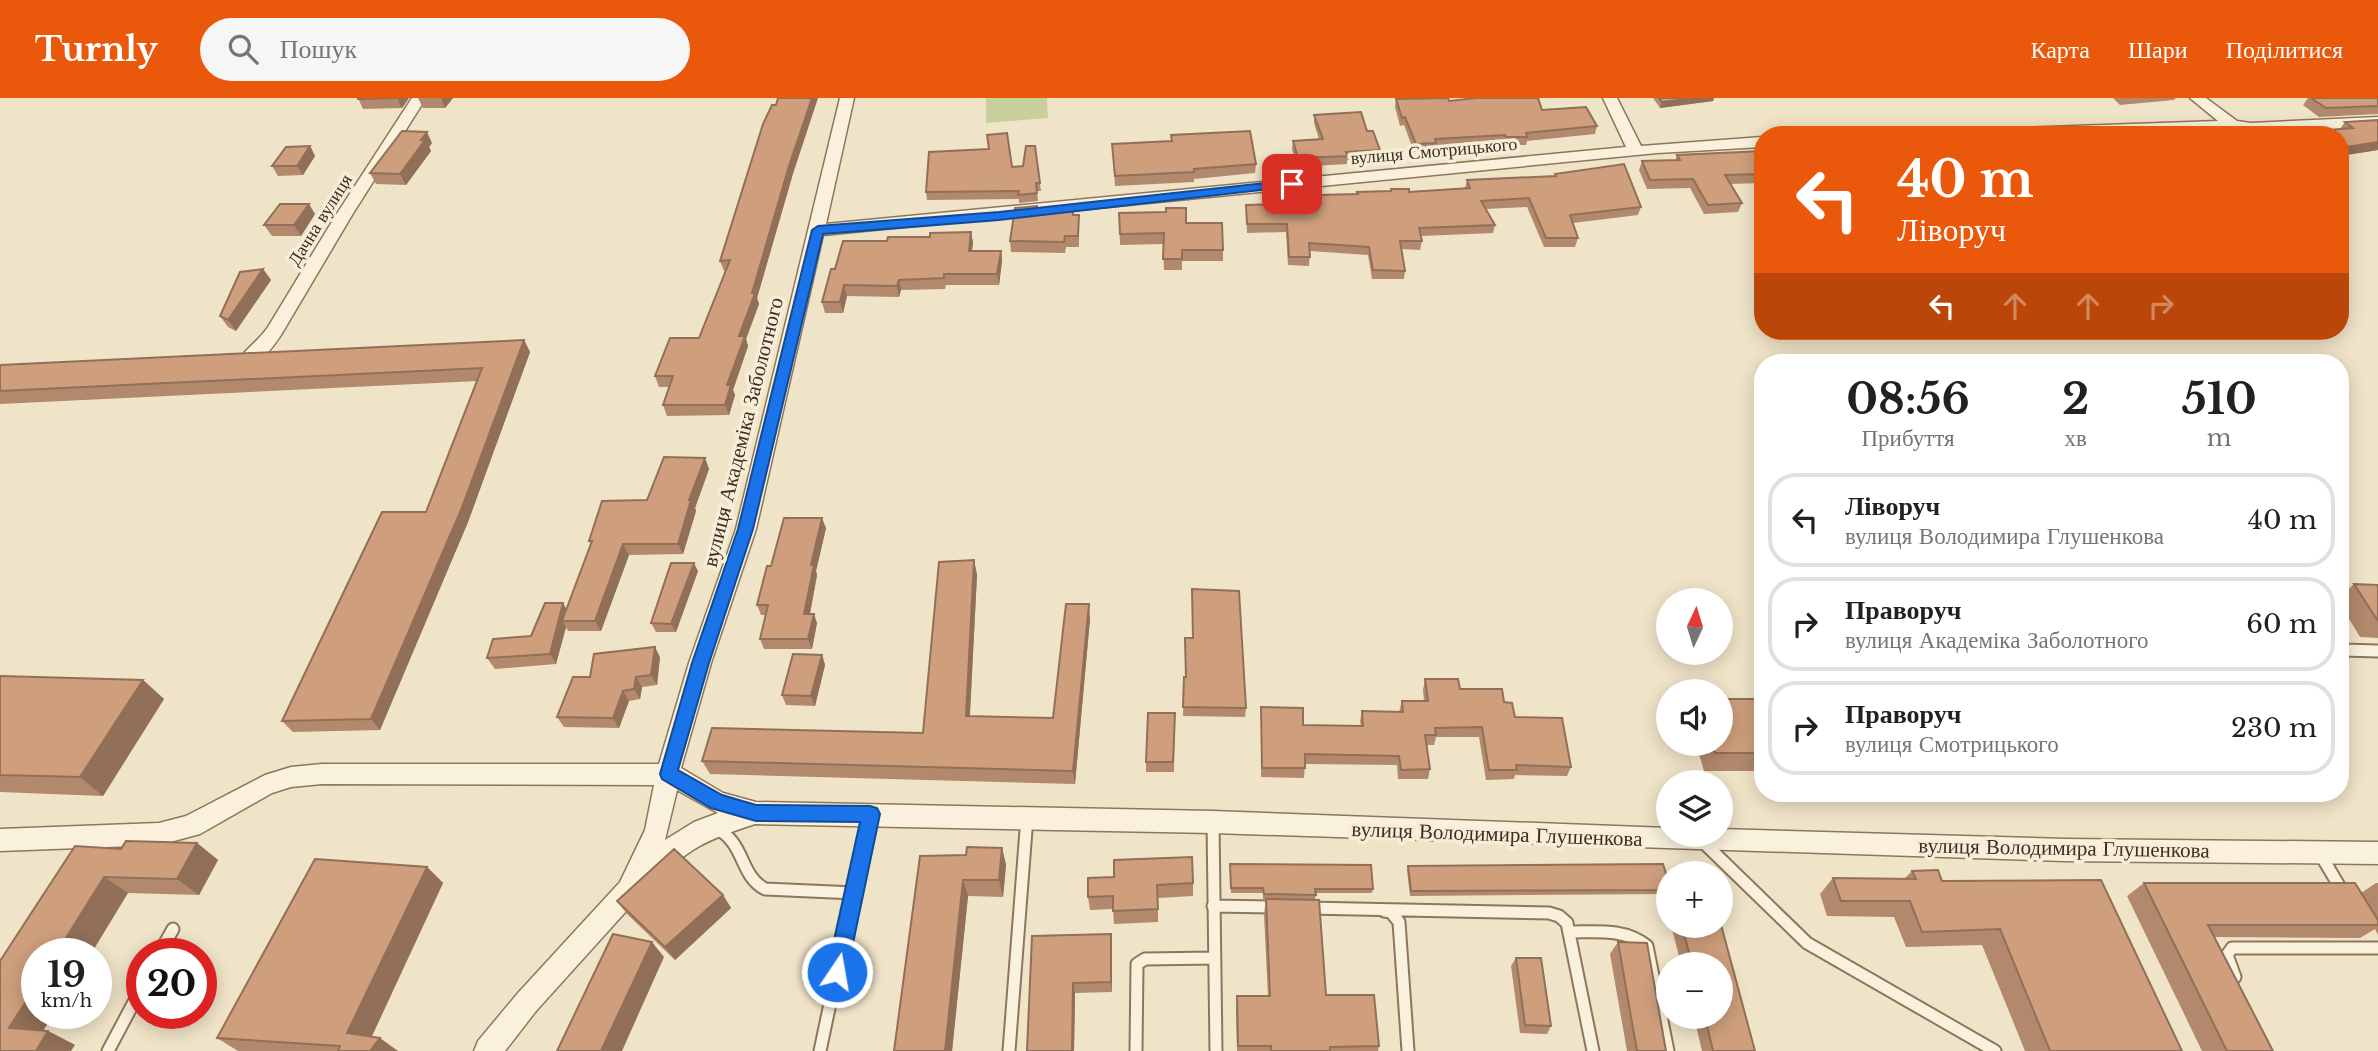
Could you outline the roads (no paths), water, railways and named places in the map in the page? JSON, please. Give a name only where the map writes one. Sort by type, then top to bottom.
[{"type":"street","name":"Дачна вулиця","points":[[249,358],[275,331],[344,215],[419,98]]},
{"type":"street","name":"вулиця Академіка Заболотного","points":[[628,890],[657,831],[668,774],[700,663],[746,529],[847,98]]},
{"type":"street","points":[[1610,98],[1636,151]]},
{"type":"street","points":[[2197,98],[2233,125]]},
{"type":"street","points":[[2305,126],[2378,122]]},
{"type":"street","points":[[2206,126],[2244,126]]},
{"type":"street","name":"вулиця Смотрицького","points":[[818,230],[999,216],[1317,181],[1754,143]]},
{"type":"street","points":[[0,840],[159,834],[191,826],[265,785],[291,777],[322,774],[668,774]]},
{"type":"street","name":"вулиця Володимира Глушенкова","points":[[668,774],[717,802],[756,813],[1213,822],[1656,839]]},
{"type":"street","points":[[488,1051],[527,1002],[628,890],[675,845],[710,825],[756,813]]},
{"type":"street","name":"вулиця Володимира Глушенкова","points":[[1733,842],[2065,850],[2378,853]]},
{"type":"lane","points":[[2349,650],[2378,651]]},
{"type":"lane","points":[[820,1051],[870,814]]},
{"type":"lane","points":[[1009,1051],[1027,817]]},
{"type":"lane","points":[[1213,822],[1216,1051]]},
{"type":"lane","points":[[710,825],[730,834],[737,842],[752,882],[765,889],[855,893]]},
{"type":"lane","points":[[1707,847],[1807,943],[1995,1051]]},
{"type":"lane","points":[[2319,852],[2351,905]]},
{"type":"lane","points":[[1213,906],[1549,913],[1567,923],[1593,1051]]},
{"type":"lane","points":[[1378,909],[1391,912],[1399,922],[1408,1051]]},
{"type":"lane","points":[[168,938],[173,929]]},
{"type":"lane","points":[[1569,932],[1621,933],[1637,936],[1647,946],[1668,1051]]},
{"type":"lane","points":[[2242,992],[2227,955],[2232,948],[2375,944]]},
{"type":"lane","points":[[1136,1051],[1137,964],[1144,959],[1214,958]]},
{"type":"lane","points":[[108,1051],[126,1017]]}]
